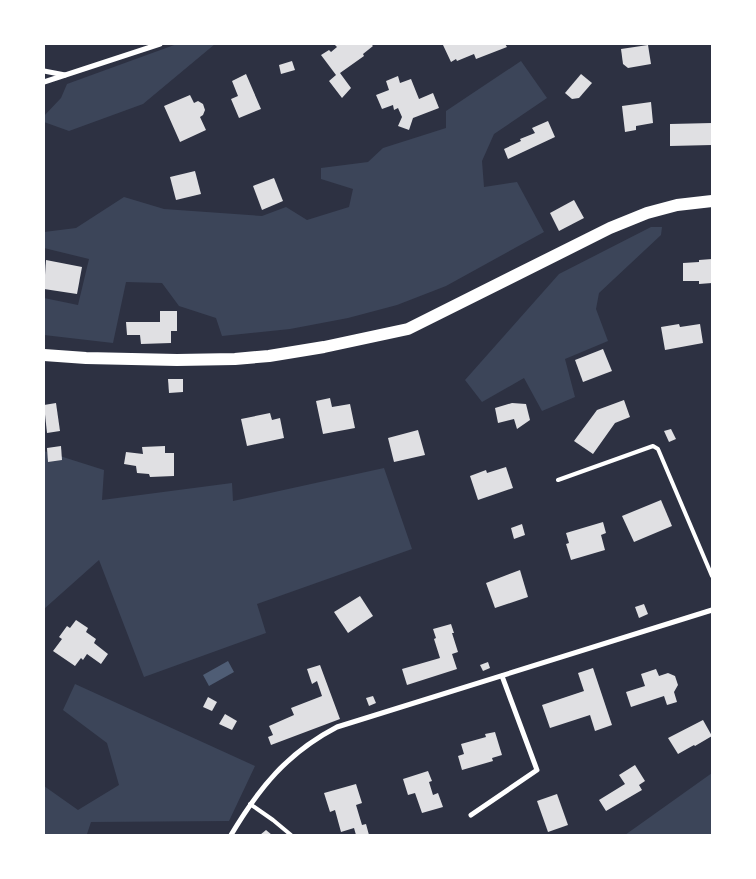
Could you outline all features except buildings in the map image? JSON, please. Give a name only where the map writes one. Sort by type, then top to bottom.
[{"type":"main road","points":[[44,355],[178,360],[269,356],[324,347],[408,329],[610,228],[646,213],[677,204],[712,201]]},
{"type":"street","points":[[44,82],[160,44]]},
{"type":"street","points":[[44,71],[68,75]]},
{"type":"street","points":[[231,835],[250,804],[276,771],[321,736],[337,728],[712,610]]},
{"type":"street","points":[[471,815],[537,770],[502,676]]},
{"type":"lane","points":[[558,480],[653,446],[658,449],[712,576]]},
{"type":"lane","points":[[250,804],[274,820],[290,835]]},
{"type":"shaded area","points":[[177,44],[215,44],[143,104],[69,131],[44,122],[44,116],[61,98],[67,84]]},
{"type":"shaded area","points":[[521,61],[547,98],[494,134],[482,161],[484,187],[517,182],[544,232],[446,286],[397,305],[348,318],[290,329],[222,336],[216,318],[179,306],[162,283],[126,282],[113,343],[44,335],[44,298],[78,305],[89,259],[44,248],[44,232],[76,228],[124,197],[164,209],[262,216],[286,207],[307,220],[349,207],[353,189],[321,179],[321,168],[368,162],[383,148],[446,128],[446,111]]},
{"type":"shaded area","points":[[651,227],[662,227],[661,235],[599,293],[596,309],[608,341],[565,359],[575,397],[542,411],[524,378],[482,402],[465,380],[559,274]]},
{"type":"shaded area","points":[[44,451],[104,470],[102,500],[232,483],[233,501],[384,468],[412,549],[257,604],[266,633],[144,677],[99,560],[44,609]]},
{"type":"shaded area","points":[[228,661],[234,672],[209,686],[203,675]]},
{"type":"shaded area","points":[[75,684],[255,766],[229,821],[91,822],[87,834],[90,835],[44,835],[44,786],[78,810],[119,785],[107,743],[63,710]]},
{"type":"shaded area","points":[[712,773],[712,835],[625,835]]}]
